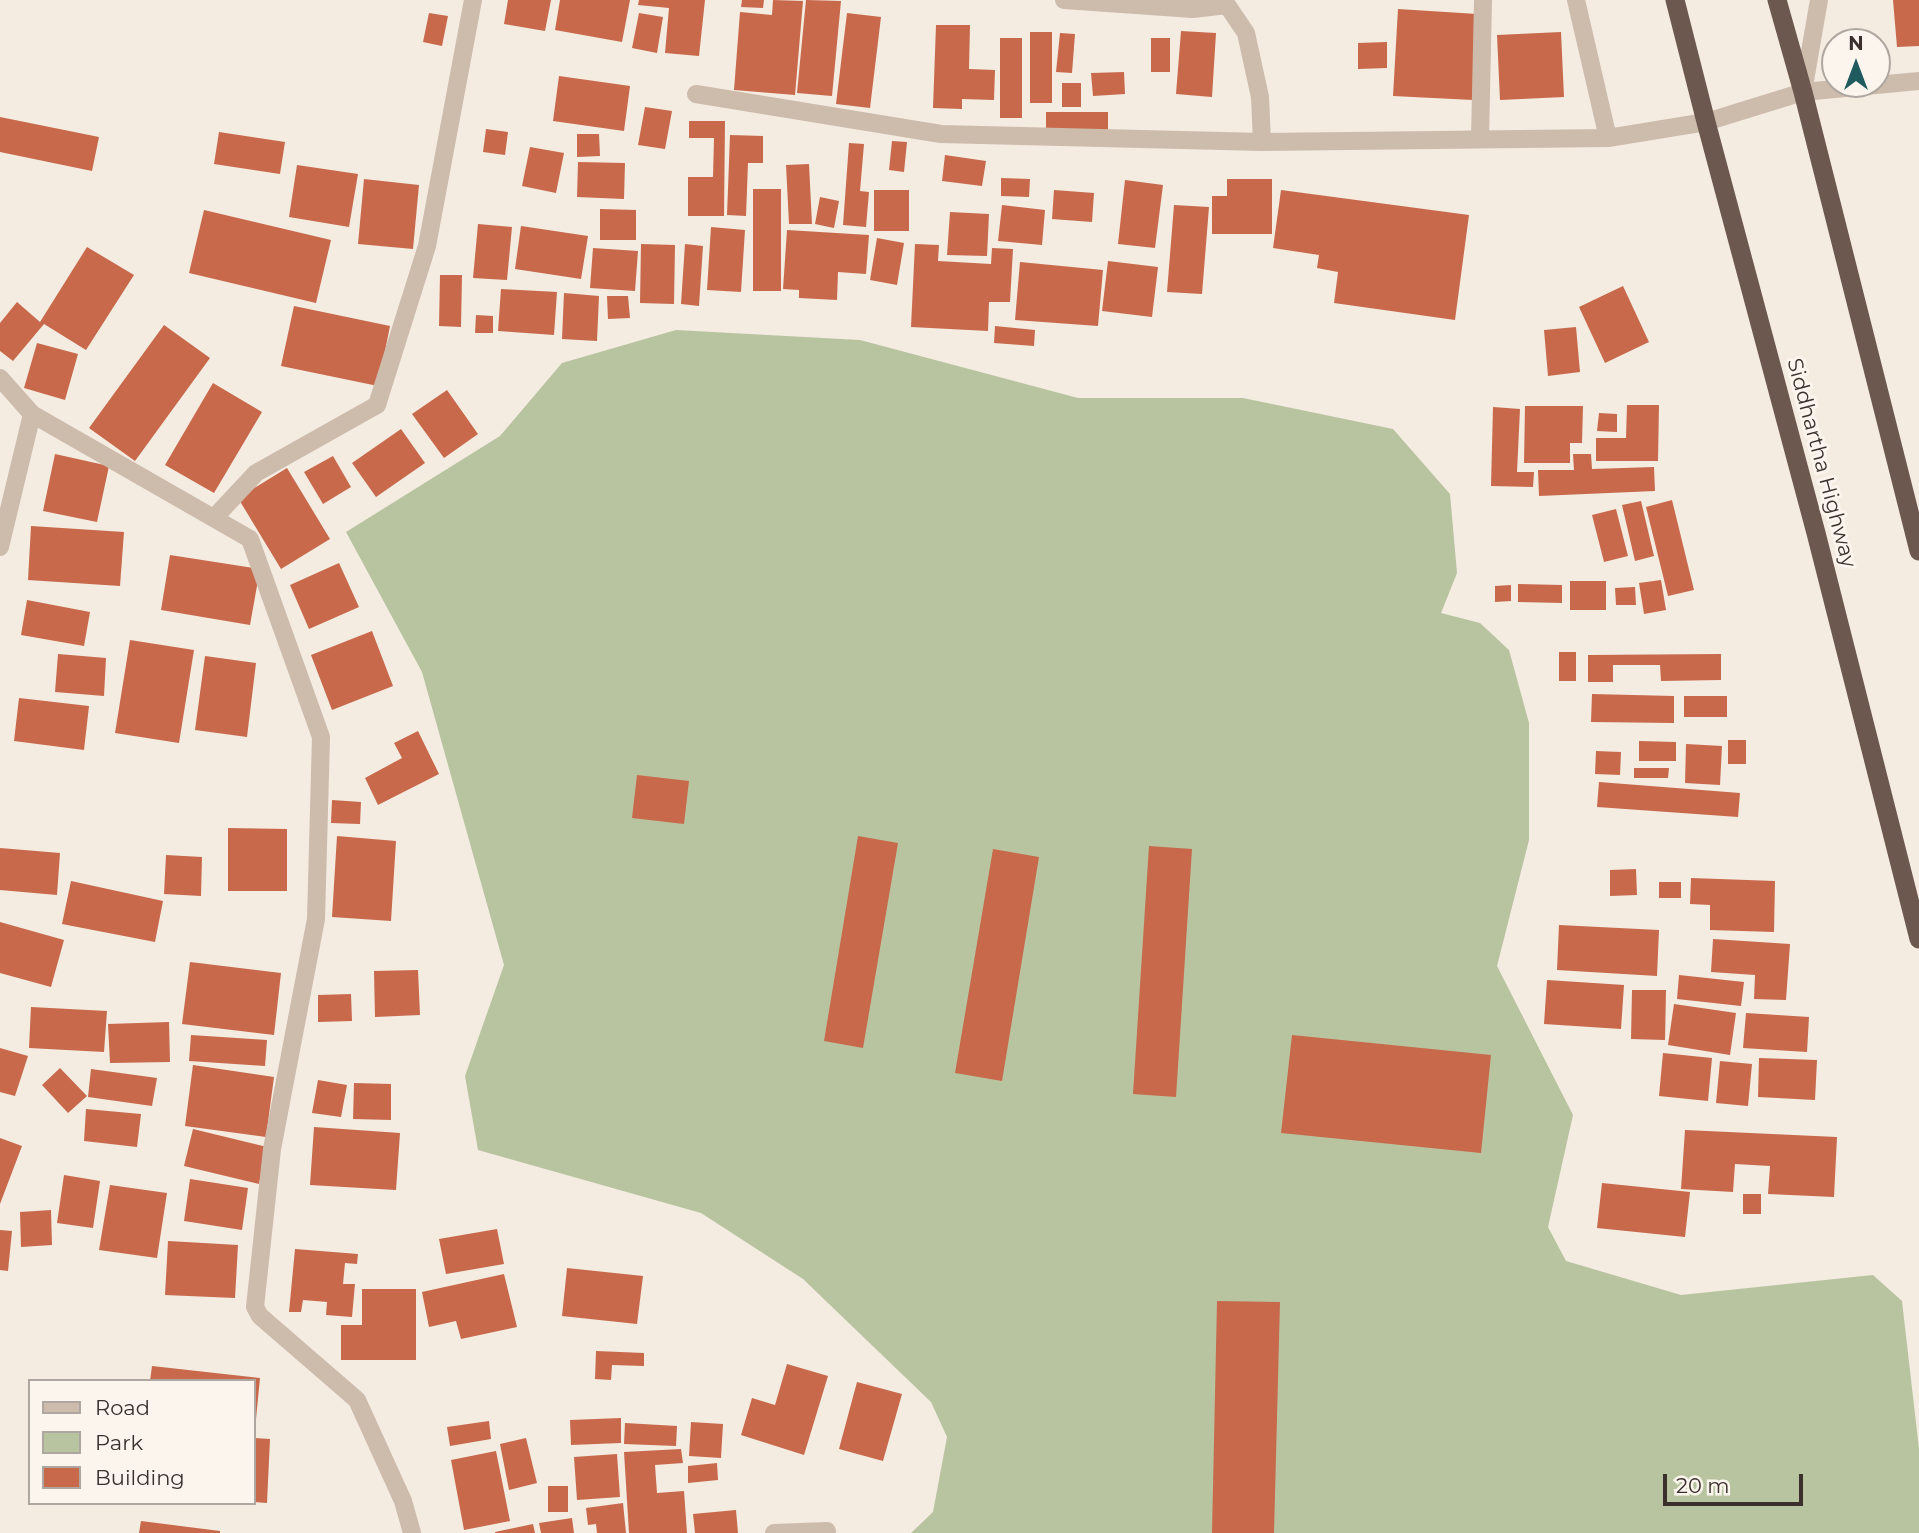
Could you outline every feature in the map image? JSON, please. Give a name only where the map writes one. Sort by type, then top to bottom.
[{"type":"highway","name":"Siddhartha Highway","points":[[1675,0],[1816,533],[1919,939]]},
{"type":"highway","points":[[1777,0],[1919,547]]},
{"type":"street","points":[[214,518],[256,473],[377,405],[426,246],[473,0]]},
{"type":"street","points":[[1064,0],[1193,9],[1227,5],[1246,33],[1260,97],[1262,142]]},
{"type":"street","points":[[1480,139],[1483,0]]},
{"type":"street","points":[[1576,0],[1608,138]]},
{"type":"street","points":[[1803,92],[1819,0]]},
{"type":"street","points":[[696,94],[941,134],[1262,142],[1608,138],[1706,122],[1803,92],[1919,81]]},
{"type":"street","points":[[0,378],[32,414],[250,539],[321,737],[316,919],[272,1149],[255,1307],[267,1323],[357,1400],[403,1501],[412,1533]]},
{"type":"street","points":[[0,547],[32,414]]},
{"type":"street","points":[[774,1533],[827,1531]]},
{"type":"green space","points":[[676,330],[860,340],[1078,398],[1243,398],[1393,429],[1450,494],[1457,573],[1441,613],[1480,623],[1509,650],[1529,723],[1529,840],[1497,966],[1573,1115],[1548,1227],[1566,1261],[1681,1295],[1873,1275],[1902,1301],[1919,1449],[1919,1533],[911,1533],[933,1512],[947,1437],[931,1402],[803,1279],[701,1213],[478,1150],[465,1076],[504,965],[422,672],[346,532],[500,436],[562,363]]},
{"type":"building","points":[[508,0],[551,0],[545,31],[504,24]]},
{"type":"building","points":[[560,0],[630,0],[622,42],[555,30]]},
{"type":"building","points":[[639,0],[705,0],[699,56],[665,53],[669,8],[638,5]]},
{"type":"building","points":[[742,0],[764,0],[763,8],[741,7]]},
{"type":"building","points":[[773,0],[803,1],[795,95],[734,90],[740,12],[772,15]]},
{"type":"building","points":[[806,0],[841,1],[832,96],[797,93]]},
{"type":"building","points":[[1893,0],[1919,0],[1919,46],[1897,47]]},
{"type":"building","points":[[1398,9],[1477,14],[1473,100],[1393,96]]},
{"type":"building","points":[[429,13],[448,16],[442,46],[423,42]]},
{"type":"building","points":[[639,13],[663,17],[657,53],[632,48]]},
{"type":"building","points":[[847,13],[881,17],[870,108],[836,104]]},
{"type":"building","points":[[936,25],[970,25],[969,69],[995,70],[994,100],[962,99],[962,109],[933,108]]},
{"type":"building","points":[[1181,31],[1216,33],[1212,97],[1176,94]]},
{"type":"building","points":[[1030,32],[1052,32],[1052,103],[1030,103]]},
{"type":"building","points":[[1561,32],[1564,97],[1500,100],[1497,35]]},
{"type":"building","points":[[1060,33],[1075,34],[1072,73],[1056,72]]},
{"type":"building","points":[[1000,38],[1022,38],[1022,118],[1000,118]]},
{"type":"building","points":[[1151,38],[1170,38],[1170,72],[1151,72]]},
{"type":"building","points":[[1387,42],[1387,68],[1358,69],[1358,43]]},
{"type":"building","points":[[1124,72],[1125,94],[1093,96],[1091,73]]},
{"type":"building","points":[[559,76],[630,86],[624,131],[553,121]]},
{"type":"building","points":[[1062,83],[1081,83],[1081,107],[1062,107]]},
{"type":"building","points":[[645,107],[672,111],[665,149],[638,145]]},
{"type":"building","points":[[1046,112],[1108,112],[1108,132],[1046,132]]},
{"type":"building","points":[[0,117],[99,137],[92,171],[0,152]]},
{"type":"building","points":[[689,121],[725,121],[724,216],[688,216],[688,177],[713,177],[714,138],[689,138]]},
{"type":"building","points":[[486,129],[508,132],[505,155],[483,152]]},
{"type":"building","points":[[219,132],[285,142],[280,174],[214,164]]},
{"type":"building","points":[[577,134],[599,134],[600,156],[577,157]]},
{"type":"building","points":[[730,135],[763,136],[763,163],[748,163],[746,216],[727,215]]},
{"type":"building","points":[[892,141],[907,142],[904,172],[889,170]]},
{"type":"building","points":[[849,143],[864,144],[860,191],[869,192],[866,227],[843,225]]},
{"type":"building","points":[[530,147],[564,153],[556,193],[522,186]]},
{"type":"building","points":[[945,155],[986,161],[982,186],[942,181]]},
{"type":"building","points":[[578,162],[625,163],[624,199],[577,197]]},
{"type":"building","points":[[809,164],[812,224],[789,224],[786,165]]},
{"type":"building","points":[[297,165],[358,174],[349,227],[289,217]]},
{"type":"building","points":[[1001,178],[1030,179],[1029,197],[1001,196]]},
{"type":"building","points":[[364,179],[419,185],[413,249],[358,244]]},
{"type":"building","points":[[1227,179],[1272,179],[1272,234],[1212,234],[1212,196],[1227,196]]},
{"type":"building","points":[[1125,180],[1163,185],[1155,248],[1118,244]]},
{"type":"building","points":[[753,189],[781,189],[781,291],[753,291]]},
{"type":"building","points":[[874,190],[909,190],[909,231],[874,231]]},
{"type":"building","points":[[1054,190],[1094,193],[1092,222],[1052,219]]},
{"type":"building","points":[[1281,190],[1469,215],[1455,320],[1334,303],[1338,272],[1317,268],[1319,255],[1273,248]]},
{"type":"building","points":[[820,197],[839,201],[834,228],[815,224]]},
{"type":"building","points":[[1002,205],[1045,210],[1042,245],[998,241]]},
{"type":"building","points":[[1174,205],[1209,207],[1202,294],[1167,292]]},
{"type":"building","points":[[600,209],[636,210],[636,240],[600,240]]},
{"type":"building","points":[[204,210],[331,240],[316,303],[189,273]]},
{"type":"building","points":[[950,212],[989,214],[987,256],[947,255]]},
{"type":"building","points":[[478,224],[512,227],[507,280],[473,278]]},
{"type":"building","points":[[521,226],[588,236],[581,279],[515,269]]},
{"type":"building","points":[[711,227],[745,230],[741,292],[707,290]]},
{"type":"building","points":[[787,230],[869,235],[866,274],[838,272],[837,300],[799,298],[799,290],[783,289]]},
{"type":"building","points":[[877,238],[904,243],[897,285],[870,280]]},
{"type":"building","points":[[641,244],[675,245],[674,304],[640,303]]},
{"type":"building","points":[[685,244],[703,246],[699,306],[681,304]]},
{"type":"building","points":[[915,244],[939,245],[938,261],[991,264],[992,248],[1013,249],[1010,302],[989,302],[988,331],[911,327]]},
{"type":"building","points":[[87,247],[134,275],[86,350],[44,324],[13,361],[0,351],[0,323],[17,302],[40,322]]},
{"type":"building","points":[[593,248],[638,251],[635,291],[590,288]]},
{"type":"building","points":[[1108,261],[1158,267],[1152,317],[1102,311]]},
{"type":"building","points":[[1020,262],[1103,270],[1098,326],[1015,320]]},
{"type":"building","points":[[440,275],[462,275],[461,327],[439,326]]},
{"type":"building","points":[[1623,286],[1649,342],[1605,363],[1579,307]]},
{"type":"building","points":[[501,289],[557,292],[554,335],[498,331]]},
{"type":"building","points":[[564,293],[599,296],[597,341],[562,339]]},
{"type":"building","points":[[607,296],[628,296],[630,318],[608,319]]},
{"type":"building","points":[[294,306],[390,326],[378,386],[281,366]]},
{"type":"building","points":[[476,315],[493,316],[493,333],[475,333]]},
{"type":"building","points":[[164,325],[210,358],[135,461],[89,428]]},
{"type":"building","points":[[995,326],[1035,330],[1034,346],[994,343]]},
{"type":"building","points":[[1576,327],[1580,372],[1548,376],[1544,330]]},
{"type":"building","points":[[37,343],[78,354],[65,400],[24,388]]},
{"type":"building","points":[[213,383],[262,412],[214,493],[165,465]]},
{"type":"building","points":[[447,390],[478,434],[444,458],[412,414]]},
{"type":"building","points":[[1627,405],[1659,405],[1658,461],[1596,461],[1596,438],[1626,438]]},
{"type":"building","points":[[1525,406],[1583,406],[1582,443],[1570,443],[1570,463],[1524,463]]},
{"type":"building","points":[[1493,407],[1520,409],[1517,472],[1534,472],[1533,487],[1491,486]]},
{"type":"building","points":[[1599,413],[1617,414],[1617,432],[1597,431]]},
{"type":"building","points":[[401,429],[425,463],[376,497],[352,463]]},
{"type":"building","points":[[55,454],[109,466],[97,522],[43,511]]},
{"type":"building","points":[[1573,454],[1591,454],[1592,469],[1654,467],[1655,491],[1539,496],[1538,470],[1574,470]]},
{"type":"building","points":[[333,456],[351,487],[323,504],[304,472]]},
{"type":"building","points":[[287,468],[330,539],[281,569],[238,498]]},
{"type":"building","points":[[1672,500],[1694,590],[1668,596],[1646,507]]},
{"type":"building","points":[[1641,501],[1654,556],[1635,561],[1622,505]]},
{"type":"building","points":[[1616,509],[1628,556],[1604,562],[1592,515]]},
{"type":"building","points":[[31,526],[124,532],[120,586],[28,580]]},
{"type":"building","points":[[170,555],[260,569],[250,625],[161,610]]},
{"type":"building","points":[[339,563],[359,607],[309,629],[290,585]]},
{"type":"building","points":[[1661,580],[1666,610],[1644,614],[1639,583]]},
{"type":"building","points":[[1570,581],[1606,581],[1606,610],[1570,610]]},
{"type":"building","points":[[1518,584],[1562,585],[1562,603],[1518,602]]},
{"type":"building","points":[[1511,585],[1511,601],[1495,602],[1495,586]]},
{"type":"building","points":[[1635,587],[1636,605],[1616,605],[1615,588]]},
{"type":"building","points":[[27,600],[90,612],[84,646],[21,635]]},
{"type":"building","points":[[372,631],[393,686],[332,710],[311,655]]},
{"type":"building","points":[[130,640],[194,650],[179,743],[115,733]]},
{"type":"building","points":[[1559,652],[1576,652],[1576,681],[1559,681]]},
{"type":"building","points":[[58,654],[106,658],[104,696],[55,692]]},
{"type":"building","points":[[1721,654],[1721,680],[1661,681],[1660,665],[1613,665],[1613,682],[1588,682],[1588,655]]},
{"type":"building","points":[[205,656],[256,663],[247,737],[195,730]]},
{"type":"building","points":[[1592,694],[1674,696],[1674,723],[1591,722]]},
{"type":"building","points":[[1684,696],[1727,696],[1727,717],[1684,717]]},
{"type":"building","points":[[19,698],[89,706],[84,750],[14,741]]},
{"type":"building","points":[[418,731],[439,774],[378,805],[365,778],[402,758],[394,743]]},
{"type":"building","points":[[1728,740],[1746,740],[1746,764],[1728,764]]},
{"type":"building","points":[[1639,741],[1676,742],[1676,761],[1639,761]]},
{"type":"building","points":[[1686,744],[1722,746],[1720,785],[1685,783]]},
{"type":"building","points":[[1596,751],[1621,752],[1620,775],[1595,774]]},
{"type":"building","points":[[1634,768],[1669,768],[1668,778],[1634,778]]},
{"type":"building","points":[[637,775],[689,781],[684,824],[632,818]]},
{"type":"building","points":[[1599,782],[1740,793],[1738,817],[1597,807]]},
{"type":"building","points":[[332,800],[361,802],[360,824],[331,823]]},
{"type":"building","points":[[228,828],[287,829],[287,891],[228,891]]},
{"type":"building","points":[[337,836],[396,841],[391,921],[332,917]]},
{"type":"building","points":[[858,836],[898,843],[863,1048],[824,1041]]},
{"type":"building","points":[[1149,846],[1192,849],[1176,1097],[1133,1094]]},
{"type":"building","points":[[0,848],[60,853],[57,895],[0,890]]},
{"type":"building","points":[[993,849],[1039,857],[1002,1081],[955,1073]]},
{"type":"building","points":[[166,855],[202,857],[201,896],[164,894]]},
{"type":"building","points":[[1636,869],[1637,895],[1610,896],[1610,870]]},
{"type":"building","points":[[1691,878],[1775,881],[1774,932],[1710,930],[1710,905],[1690,904]]},
{"type":"building","points":[[71,881],[163,901],[155,942],[62,924]]},
{"type":"building","points":[[1659,882],[1681,882],[1681,898],[1659,898]]},
{"type":"building","points":[[0,922],[64,940],[51,987],[0,973]]},
{"type":"building","points":[[1559,925],[1659,930],[1657,976],[1557,970]]},
{"type":"building","points":[[1713,939],[1790,944],[1786,1000],[1754,999],[1755,975],[1711,972]]},
{"type":"building","points":[[190,962],[281,973],[274,1035],[182,1024]]},
{"type":"building","points":[[418,970],[420,1015],[375,1017],[374,971]]},
{"type":"building","points":[[1679,975],[1744,982],[1741,1006],[1677,999]]},
{"type":"building","points":[[1547,980],[1624,985],[1621,1029],[1544,1024]]},
{"type":"building","points":[[1632,990],[1666,990],[1665,1040],[1631,1039]]},
{"type":"building","points":[[351,994],[352,1021],[318,1022],[318,995]]},
{"type":"building","points":[[1674,1004],[1736,1013],[1730,1055],[1668,1045]]},
{"type":"building","points":[[31,1007],[107,1011],[104,1052],[29,1048]]},
{"type":"building","points":[[1746,1013],[1809,1017],[1807,1052],[1743,1048]]},
{"type":"building","points":[[169,1022],[170,1062],[110,1063],[108,1024]]},
{"type":"building","points":[[191,1035],[267,1040],[265,1066],[189,1061]]},
{"type":"building","points":[[1292,1035],[1491,1055],[1481,1153],[1281,1133]]},
{"type":"building","points":[[0,1048],[28,1056],[15,1096],[0,1092]]},
{"type":"building","points":[[1663,1053],[1712,1058],[1708,1101],[1659,1096]]},
{"type":"building","points":[[1759,1058],[1817,1060],[1815,1100],[1758,1097]]},
{"type":"building","points":[[1720,1061],[1752,1064],[1748,1106],[1716,1103]]},
{"type":"building","points":[[193,1065],[274,1077],[266,1137],[185,1126]]},
{"type":"building","points":[[60,1068],[87,1096],[68,1113],[42,1085]]},
{"type":"building","points":[[91,1069],[157,1078],[152,1106],[88,1097]]},
{"type":"building","points":[[318,1080],[347,1085],[341,1117],[312,1113]]},
{"type":"building","points":[[354,1083],[391,1084],[391,1120],[353,1119]]},
{"type":"building","points":[[86,1109],[141,1114],[137,1147],[84,1141]]},
{"type":"building","points":[[314,1127],[400,1133],[396,1190],[310,1185]]},
{"type":"building","points":[[193,1129],[267,1147],[259,1184],[184,1166]]},
{"type":"building","points":[[1685,1130],[1837,1137],[1834,1197],[1768,1194],[1770,1166],[1735,1164],[1733,1192],[1681,1189]]},
{"type":"building","points":[[0,1138],[22,1146],[0,1204]]},
{"type":"building","points":[[64,1175],[100,1181],[93,1228],[57,1223]]},
{"type":"building","points":[[190,1179],[248,1188],[242,1230],[184,1221]]},
{"type":"building","points":[[1602,1183],[1690,1192],[1685,1237],[1597,1228]]},
{"type":"building","points":[[110,1185],[167,1193],[157,1258],[99,1250]]},
{"type":"building","points":[[1743,1194],[1761,1194],[1761,1214],[1743,1214]]},
{"type":"building","points":[[51,1210],[52,1245],[21,1247],[20,1212]]},
{"type":"building","points":[[497,1229],[504,1264],[446,1274],[439,1239]]},
{"type":"building","points":[[0,1230],[12,1231],[8,1271],[0,1270]]},
{"type":"building","points":[[168,1241],[238,1245],[235,1298],[165,1295]]},
{"type":"building","points":[[295,1249],[358,1254],[357,1264],[345,1263],[343,1284],[355,1284],[352,1317],[326,1315],[327,1302],[303,1300],[301,1312],[289,1312]]},
{"type":"building","points":[[567,1268],[643,1276],[637,1324],[562,1316]]},
{"type":"building","points":[[504,1274],[517,1327],[461,1339],[456,1321],[429,1327],[422,1292]]},
{"type":"building","points":[[362,1289],[416,1289],[416,1360],[341,1360],[341,1325],[362,1325]]},
{"type":"building","points":[[1217,1301],[1280,1302],[1274,1533],[1212,1533]]},
{"type":"building","points":[[596,1351],[644,1353],[644,1366],[612,1365],[611,1380],[595,1379]]},
{"type":"building","points":[[787,1364],[828,1376],[804,1455],[741,1435],[752,1398],[775,1405]]},
{"type":"building","points":[[152,1366],[260,1378],[256,1419],[256,1379],[150,1379]]},
{"type":"building","points":[[857,1382],[902,1394],[883,1461],[839,1449]]},
{"type":"building","points":[[621,1418],[621,1443],[571,1445],[570,1420]]},
{"type":"building","points":[[489,1421],[491,1439],[450,1446],[447,1427]]},
{"type":"building","points":[[691,1422],[723,1424],[721,1458],[689,1456]]},
{"type":"building","points":[[625,1423],[677,1426],[676,1446],[624,1444]]},
{"type":"building","points":[[256,1438],[270,1439],[267,1503],[256,1502]]},
{"type":"building","points":[[526,1438],[537,1483],[509,1490],[500,1444]]},
{"type":"building","points":[[681,1449],[683,1463],[655,1465],[657,1493],[684,1491],[687,1533],[629,1533],[624,1452]]},
{"type":"building","points":[[496,1451],[510,1521],[464,1530],[451,1460]]},
{"type":"building","points":[[617,1454],[620,1497],[577,1500],[574,1457]]},
{"type":"building","points":[[717,1463],[718,1480],[688,1483],[688,1466]]},
{"type":"building","points":[[548,1486],[568,1486],[568,1512],[548,1512]]},
{"type":"building","points":[[623,1503],[626,1533],[597,1533],[596,1524],[588,1525],[586,1508]]},
{"type":"building","points":[[736,1510],[738,1533],[695,1533],[693,1514]]},
{"type":"building","points":[[572,1518],[574,1533],[541,1533],[539,1523]]},
{"type":"building","points":[[141,1521],[220,1531],[220,1533],[139,1533]]},
{"type":"building","points":[[533,1524],[535,1533],[495,1533],[495,1532]]}]
